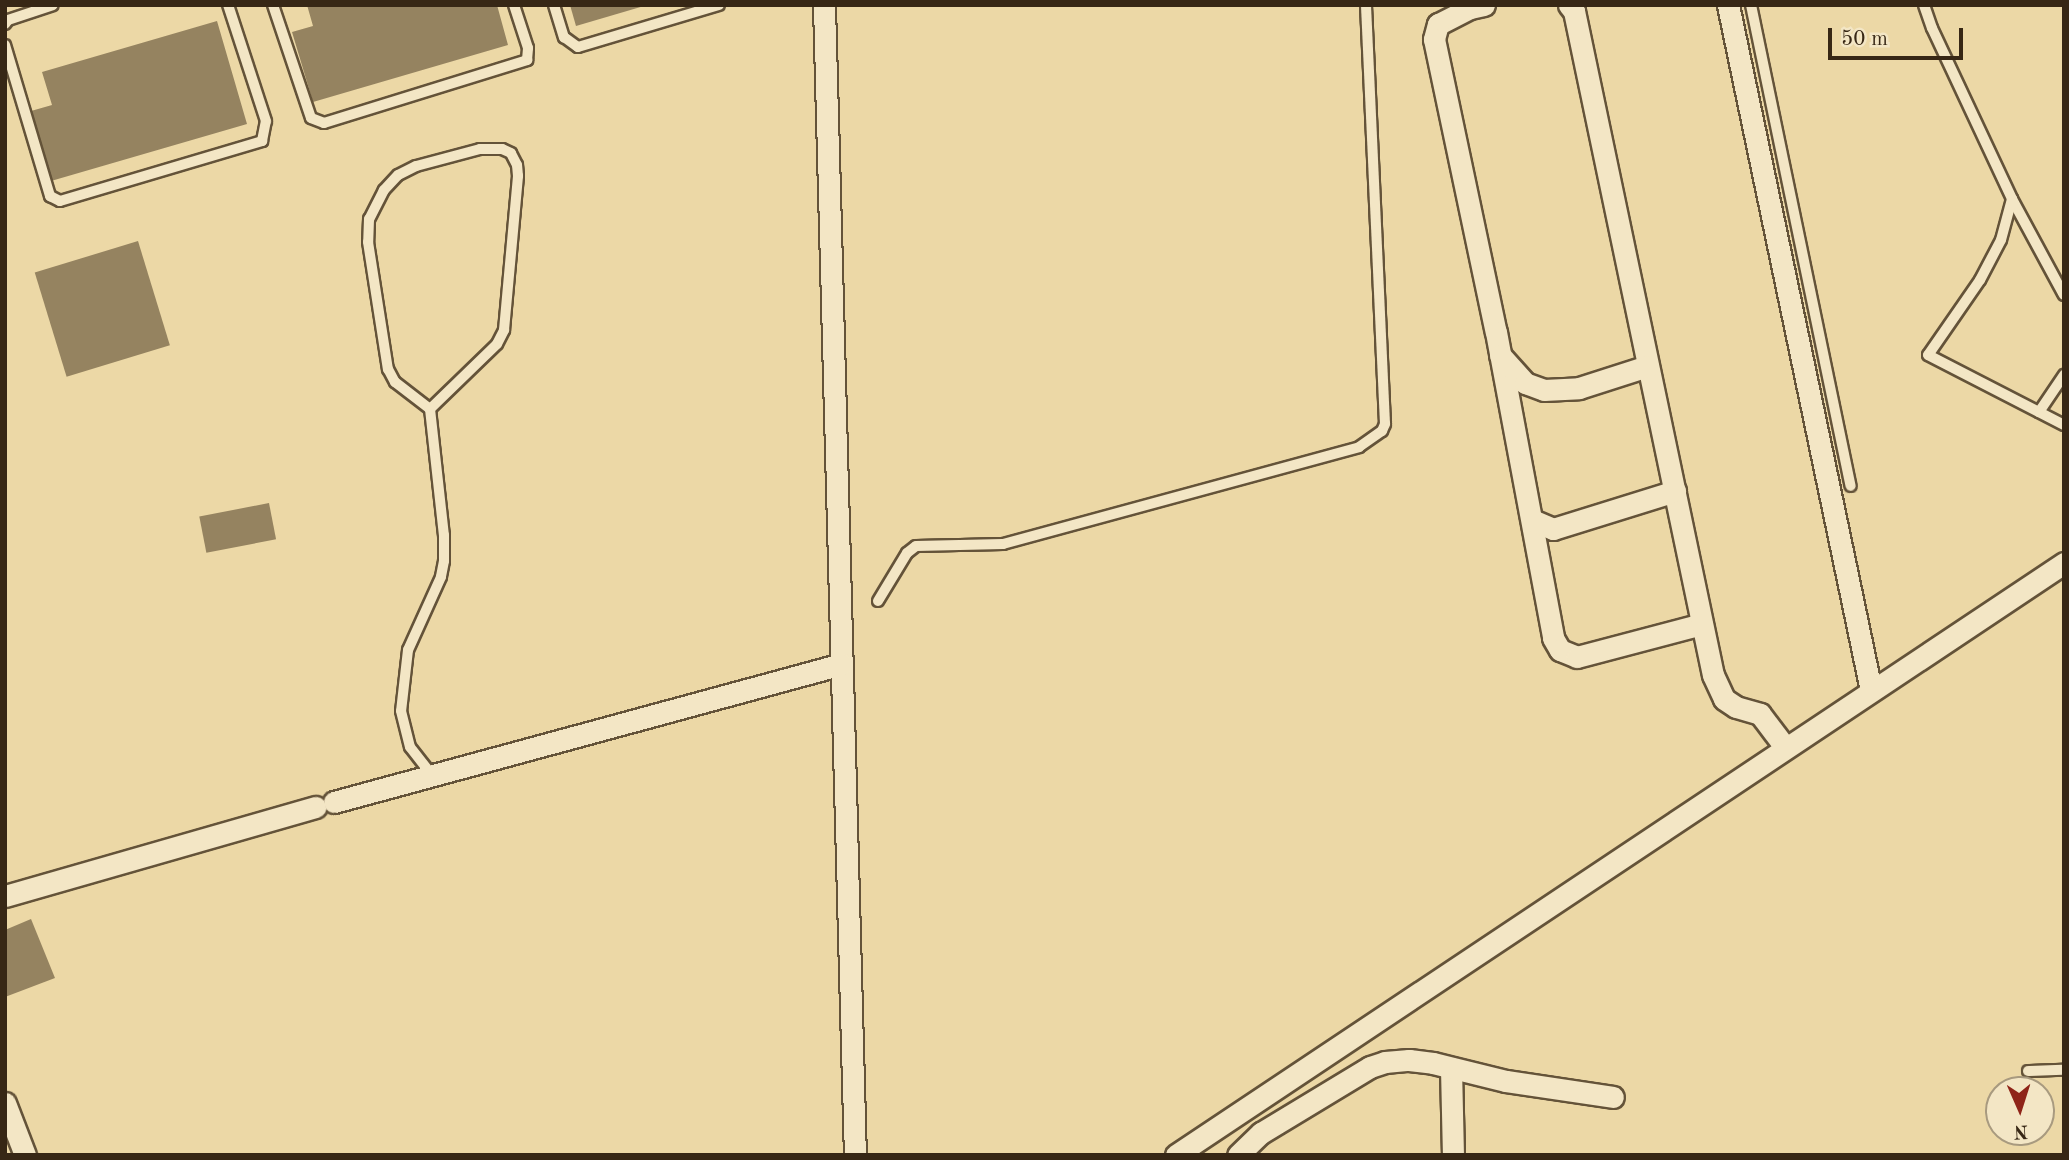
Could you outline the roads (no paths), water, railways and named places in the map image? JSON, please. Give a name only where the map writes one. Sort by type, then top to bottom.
[{"type":"street","points":[[824,5],[855,1155]]},
{"type":"street","points":[[1484,5],[1470,8],[1438,24],[1434,39],[1500,355],[1553,638],[1560,650],[1577,657],[1702,624]]},
{"type":"street","points":[[1569,5],[1574,11],[1713,675],[1724,699],[1735,707],[1760,714],[1785,747]]},
{"type":"street","points":[[1728,5],[1871,690]]},
{"type":"street","points":[[1500,355],[1525,383],[1544,390],[1578,388],[1648,366]]},
{"type":"street","points":[[1532,520],[1553,529],[1675,491]]},
{"type":"street","points":[[1176,1155],[2064,563]]},
{"type":"street","points":[[5,896],[325,804],[842,664]]},
{"type":"street","points":[[1238,1155],[1261,1133],[1370,1067],[1409,1060],[1527,1085],[1613,1097]]},
{"type":"street","points":[[1451,1068],[1453,1155]]},
{"type":"street","points":[[5,1103],[25,1155]]},
{"type":"lane","points":[[5,24],[8,20],[53,5]]},
{"type":"lane","points":[[5,45],[50,196],[60,201],[262,141],[266,121],[228,5]]},
{"type":"lane","points":[[273,5],[311,118],[324,123],[527,60],[528,48],[514,5]]},
{"type":"lane","points":[[554,5],[564,37],[578,47],[719,5]]},
{"type":"lane","points":[[878,601],[907,553],[916,546],[929,543],[974,547],[1003,544],[1359,447],[1375,439],[1382,431],[1385,424],[1366,5]]},
{"type":"lane","points":[[1752,5],[1851,486]]},
{"type":"lane","points":[[1924,5],[1932,29],[2012,199],[2064,295]]},
{"type":"lane","points":[[430,408],[497,344],[504,330],[518,176],[517,165],[511,153],[502,149],[480,149],[416,166],[398,175],[384,190],[369,219],[368,242],[388,369],[395,382],[430,408],[444,535],[444,562],[441,577],[408,650],[401,710],[410,747],[433,776]]},
{"type":"lane","points":[[2012,199],[2001,240],[1980,280],[1928,355],[2064,425]]},
{"type":"lane","points":[[2039,412],[2064,375]]},
{"type":"lane","points":[[2028,1070],[2064,1070]]}]
